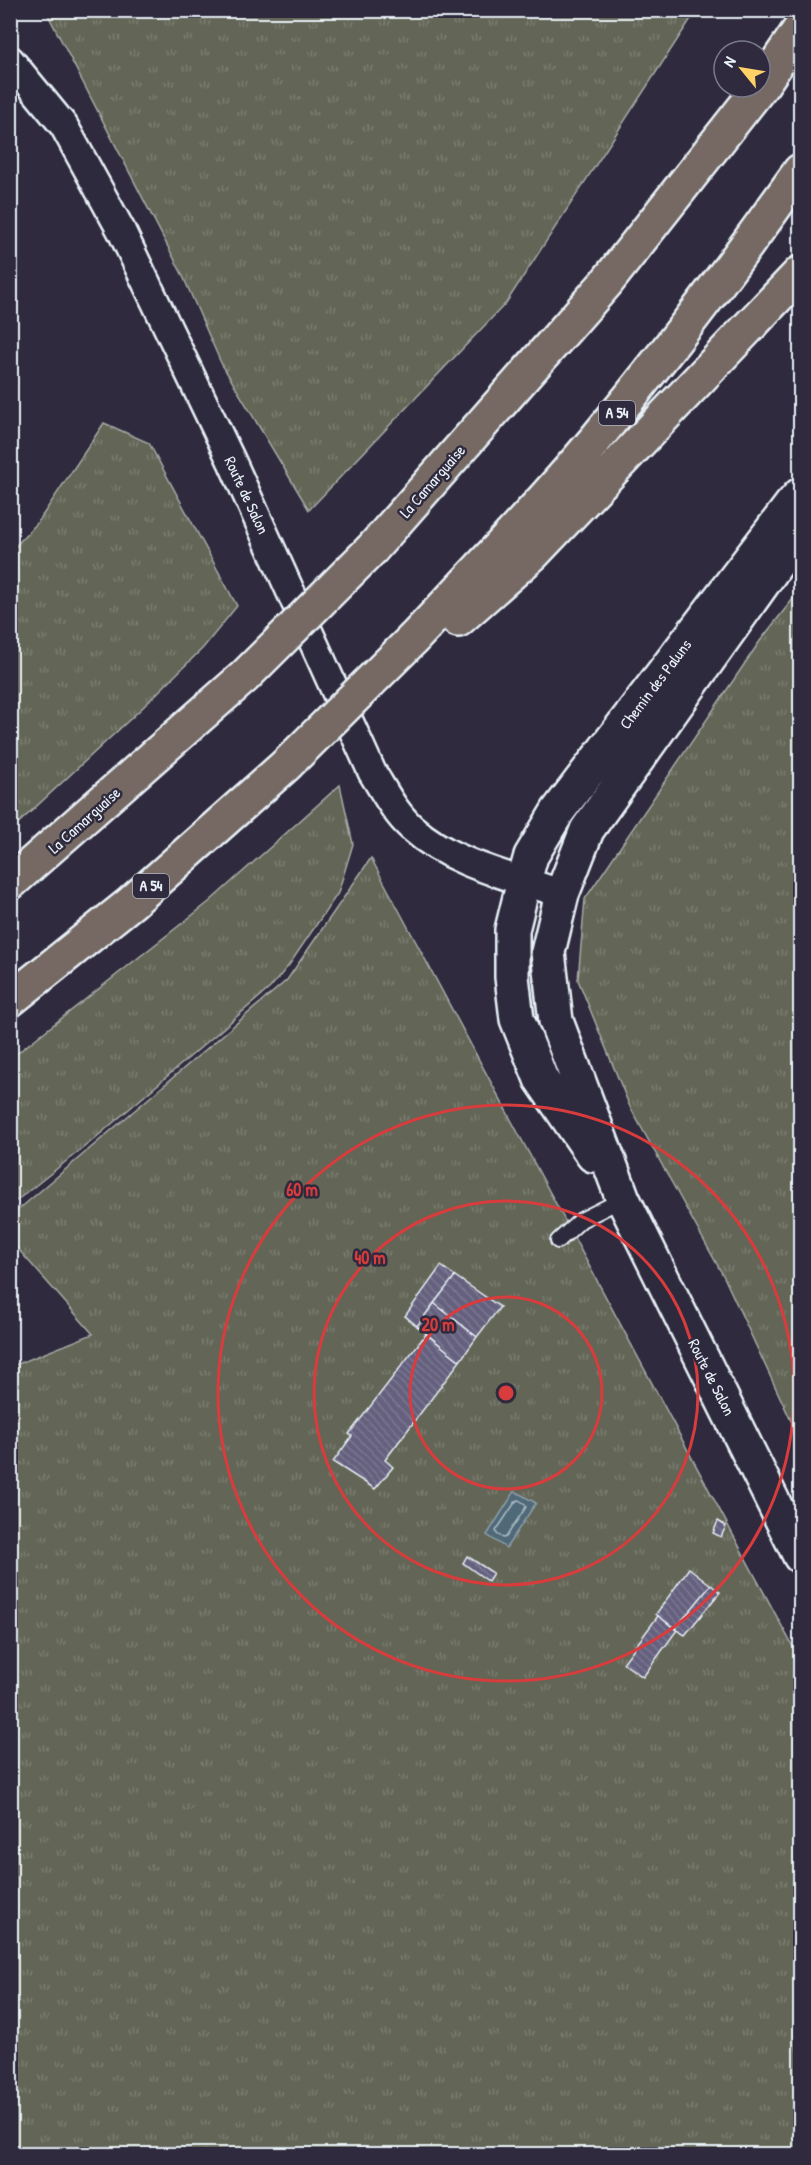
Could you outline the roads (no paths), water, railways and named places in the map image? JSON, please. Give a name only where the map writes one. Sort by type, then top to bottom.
[{"type":"highway","points":[[772,68],[801,17]]},
{"type":"highway","name":"La Camarguaise","points":[[772,71],[801,29]]},
{"type":"highway","name":"La Camarguaise","points":[[10,884],[244,677],[372,549],[606,283],[751,99]]},
{"type":"highway","name":"A 54","points":[[10,1000],[131,903],[417,645],[478,571],[594,441],[716,289],[801,171]]},
{"type":"highway","points":[[417,645],[534,553],[801,273]]},
{"type":"street","name":"Route de Salon","points":[[10,60],[64,126],[121,230],[232,462],[372,772],[391,804],[411,827],[447,854],[562,894],[548,952],[556,1021],[623,1199],[801,1556]]},
{"type":"street","name":"Chemin des Paluns","points":[[562,894],[587,830],[624,751],[792,504],[801,495]]},
{"type":"street","name":"Chemin des Paluns","points":[[524,881],[531,856],[558,811],[624,751],[801,531]]},
{"type":"street","name":"Route de Salon","points":[[524,881],[512,930],[512,977],[517,1018],[541,1078],[623,1199]]},
{"type":"lane","points":[[558,1241],[581,1220],[623,1199]]},
{"type":"water","points":[[515,1491],[536,1503],[506,1548],[487,1535]]}]
